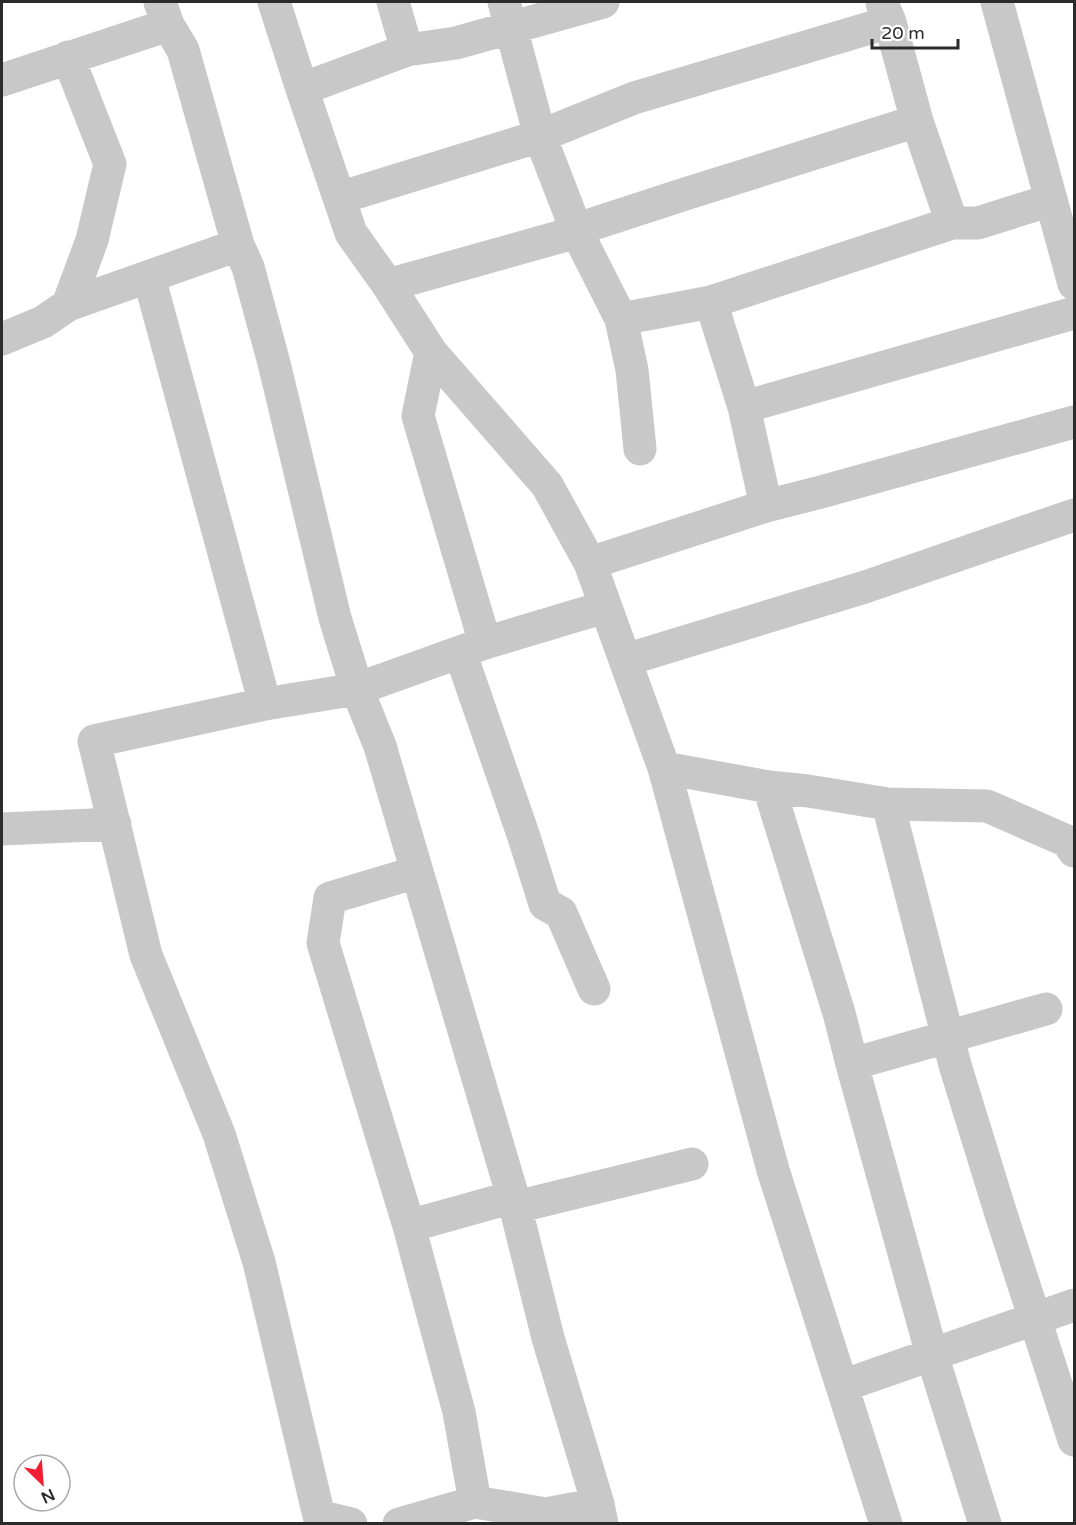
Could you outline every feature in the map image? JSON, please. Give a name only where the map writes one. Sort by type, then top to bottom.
[{"type":"street","points":[[274,2],[351,233],[431,352],[547,485],[590,563],[664,768],[773,1170],[886,1524]]},
{"type":"street","points":[[393,2],[407,50]]},
{"type":"street","points":[[302,89],[407,50],[456,43],[508,14],[603,2]]},
{"type":"street","points":[[997,2],[1074,284]]},
{"type":"street","points":[[339,198],[540,136],[634,98],[886,12],[917,122],[952,223]]},
{"type":"street","points":[[2,80],[68,57],[164,13],[183,50],[238,245],[248,267],[274,363],[335,618],[357,689],[380,746],[514,1202],[548,1338],[600,1514],[546,1514],[475,1502],[399,1524]]},
{"type":"street","points":[[508,14],[540,136],[577,232],[621,319],[632,370],[640,448]]},
{"type":"street","points":[[68,57],[110,164],[92,240],[68,305]]},
{"type":"street","points":[[388,285],[577,232],[593,224],[682,195],[917,122]]},
{"type":"street","points":[[621,319],[711,302],[952,223],[978,224],[1051,200]]},
{"type":"street","points":[[2,339],[43,322],[68,305],[238,245]]},
{"type":"street","points":[[149,277],[265,704]]},
{"type":"street","points":[[711,302],[744,407],[766,506]]},
{"type":"street","points":[[744,407],[1074,313]]},
{"type":"street","points":[[431,352],[418,416],[472,648],[523,834],[545,904],[561,913],[594,989]]},
{"type":"street","points":[[590,563],[766,506],[1074,422]]},
{"type":"street","points":[[625,660],[865,587],[1074,515]]},
{"type":"street","points":[[351,1524],[307,1520],[259,1262],[219,1134],[146,955],[94,741],[265,704],[357,689],[472,648],[605,608]]},
{"type":"street","points":[[664,768],[769,787],[888,804],[987,806],[1067,841],[1074,851]]},
{"type":"street","points":[[769,787],[839,1013],[932,1355],[985,1524]]},
{"type":"street","points":[[888,804],[947,1037],[1074,1440]]},
{"type":"street","points":[[2,829],[115,824]]},
{"type":"street","points":[[417,872],[330,898],[323,943],[410,1226],[459,1412],[475,1502]]},
{"type":"street","points":[[852,1064],[1046,1009]]},
{"type":"street","points":[[410,1226],[692,1164]]},
{"type":"street","points":[[842,1386],[1074,1305]]}]
